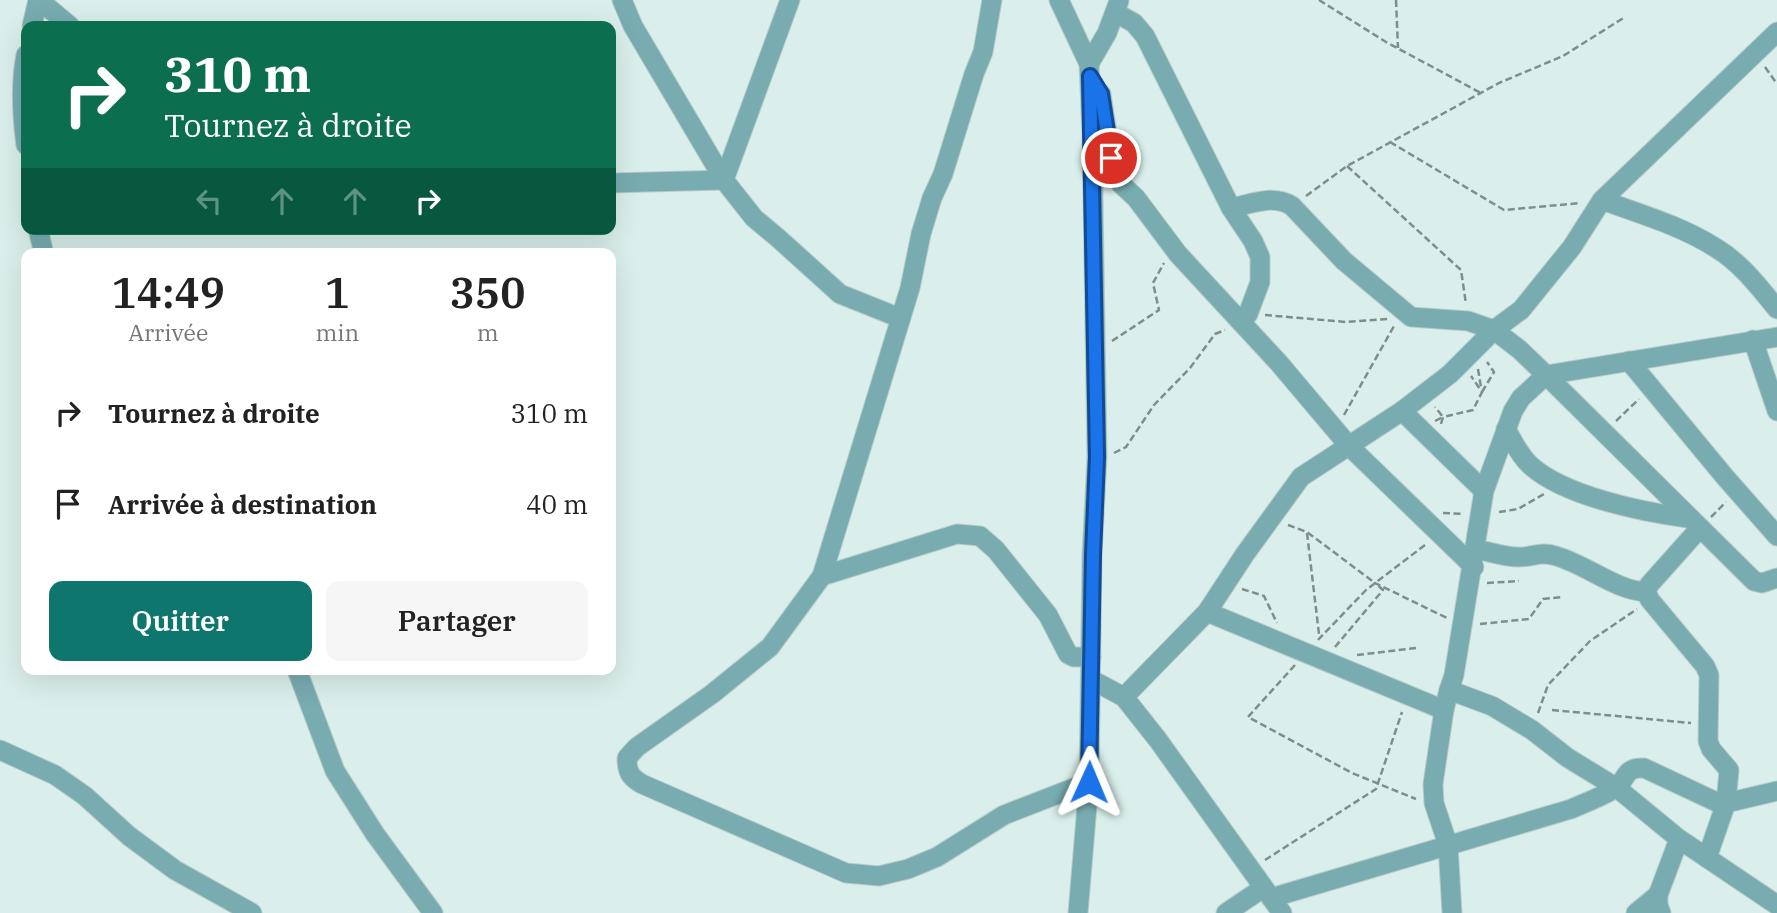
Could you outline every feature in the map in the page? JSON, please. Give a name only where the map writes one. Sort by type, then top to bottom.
[{"type":"street","points":[[33,21],[38,0],[64,21]]},
{"type":"street","points":[[622,0],[633,26],[724,180],[754,218],[840,294],[900,318]]},
{"type":"street","points":[[724,180],[790,0]]},
{"type":"street","points":[[992,0],[984,52],[974,74],[943,174],[932,198],[921,234],[910,288],[822,576],[770,647],[712,694],[632,752],[627,758],[627,770],[633,778],[846,873],[879,876],[908,869],[937,857],[1004,815],[1089,782]]},
{"type":"street","points":[[1059,0],[1101,94],[1113,172],[1173,247],[1349,446],[1473,567]]},
{"type":"street","points":[[1078,913],[1089,782],[1097,464],[1089,70],[1118,6],[1145,36],[1231,208],[1253,241],[1260,257],[1259,282],[1238,321]]},
{"type":"street","points":[[1124,697],[1207,612],[1307,471],[1402,411],[1467,363],[1494,330],[1521,310],[1572,247],[1602,200],[1777,32]]},
{"type":"street","points":[[616,183],[724,180]]},
{"type":"street","points":[[1231,208],[1272,199],[1282,200],[1292,206],[1344,261],[1411,317],[1468,321],[1494,330],[1520,350],[1754,581],[1762,583],[1777,578]]},
{"type":"street","points":[[1602,200],[1651,217],[1716,248],[1744,270],[1777,309]]},
{"type":"street","points":[[1452,913],[1448,845],[1434,803],[1433,784],[1444,710],[1454,676],[1473,567],[1484,491],[1506,429],[1521,398],[1545,375],[1777,337]]},
{"type":"street","points":[[1753,340],[1777,411]]},
{"type":"street","points":[[1629,361],[1777,536]]},
{"type":"street","points":[[1402,411],[1484,491]]},
{"type":"street","points":[[1506,429],[1530,466],[1563,486],[1636,509],[1693,523]]},
{"type":"street","points":[[1648,596],[1649,585],[1693,523]]},
{"type":"street","points":[[822,576],[957,534],[980,536],[996,550],[1048,615],[1068,654],[1074,657],[1091,657]]},
{"type":"street","points":[[1473,567],[1541,552],[1587,567],[1621,587],[1648,596],[1706,666],[1709,675],[1708,741],[1711,749],[1729,770],[1726,805],[1707,858]]},
{"type":"street","points":[[1207,612],[1444,710]]},
{"type":"street","points":[[299,675],[335,771],[375,834],[433,913]]},
{"type":"street","points":[[1092,680],[1124,697],[1158,740],[1272,900]]},
{"type":"street","points":[[1449,690],[1492,706],[1532,730],[1567,758],[1616,788],[1679,839],[1777,905]]},
{"type":"street","points":[[0,750],[55,775],[85,796],[130,836],[175,870],[252,913]]},
{"type":"street","points":[[1226,913],[1571,809],[1616,788],[1628,771],[1636,767],[1644,768],[1726,805],[1777,791]]},
{"type":"street","points":[[1636,913],[1660,904],[1679,839]]},
{"type":"path","points":[[1319,0],[1398,48],[1481,93]]},
{"type":"path","points":[[1396,0],[1398,48]]},
{"type":"path","points":[[1292,206],[1347,166],[1481,93],[1563,56],[1625,17]]},
{"type":"path","points":[[1755,53],[1777,84]]},
{"type":"path","points":[[1390,142],[1504,210],[1602,200]]},
{"type":"path","points":[[1347,166],[1461,270],[1468,321]]},
{"type":"path","points":[[1095,353],[1158,310],[1153,283],[1173,247]]},
{"type":"path","points":[[1097,464],[1125,447],[1154,405],[1190,368],[1215,334],[1238,321],[1346,322],[1398,318],[1336,430]]},
{"type":"path","points":[[1436,444],[1443,417],[1473,410],[1494,372],[1482,356]]},
{"type":"path","points":[[1467,363],[1482,391]]},
{"type":"path","points":[[1467,363],[1479,371],[1482,391]]},
{"type":"path","points":[[1603,432],[1651,389]]},
{"type":"path","points":[[1693,523],[1737,491]]},
{"type":"path","points":[[1272,518],[1307,532],[1383,590],[1323,660]]},
{"type":"path","points":[[1307,532],[1319,634]]},
{"type":"path","points":[[1366,590],[1439,534]]},
{"type":"path","points":[[1473,567],[1519,581]]},
{"type":"path","points":[[1375,583],[1462,626],[1529,619],[1543,598],[1562,597]]},
{"type":"path","points":[[1226,584],[1264,596],[1288,645]]},
{"type":"path","points":[[1532,730],[1548,684],[1590,641],[1648,596]]},
{"type":"path","points":[[1323,660],[1416,648]]},
{"type":"path","points":[[1256,866],[1376,789],[1408,695]]},
{"type":"path","points":[[1552,710],[1700,724]]},
{"type":"path","points":[[1248,717],[1352,773],[1416,798]]},
{"type":"route","points":[[1089,782],[1097,457],[1090,76],[1101,94],[1111,158]]}]
